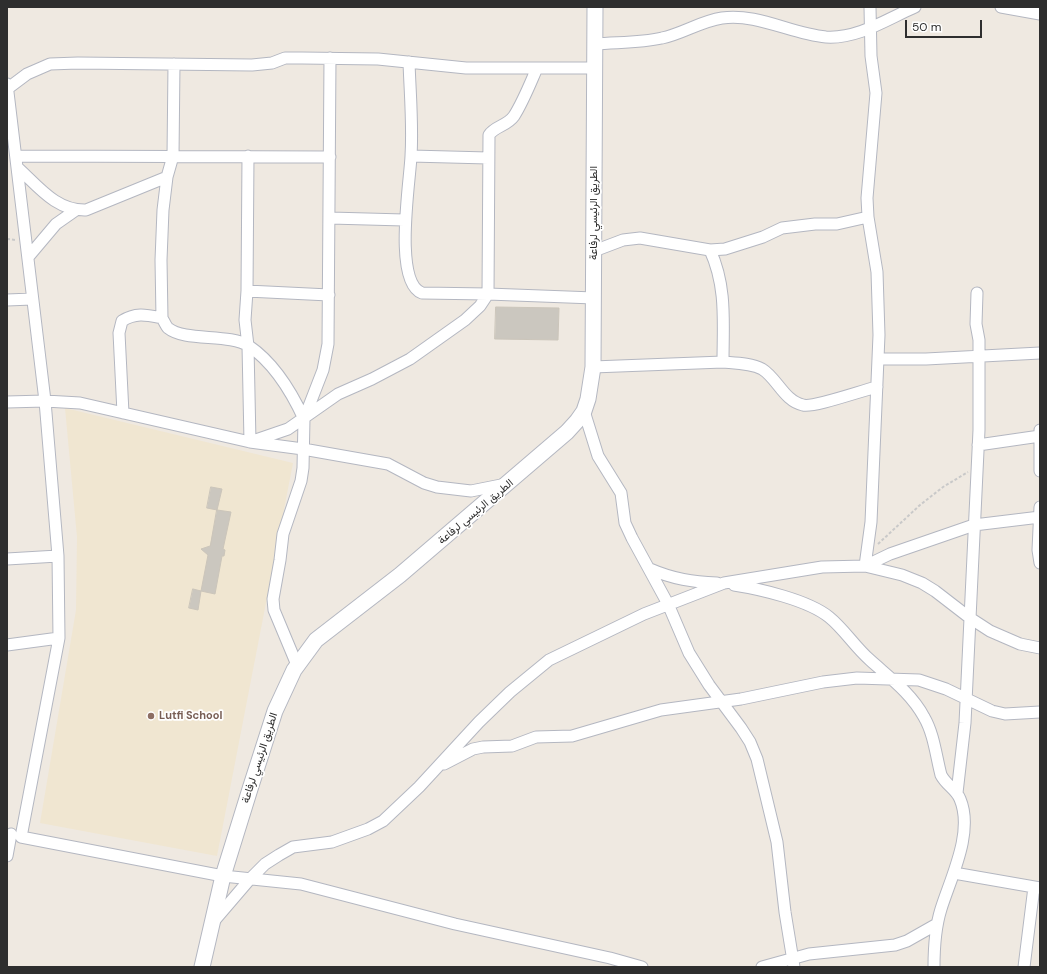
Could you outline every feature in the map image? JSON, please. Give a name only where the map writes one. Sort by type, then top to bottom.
[{"type":"street","name":"الطريق الرئيسي لرفاعة","points":[[202,967],[223,876],[275,711],[297,665],[316,640],[400,575],[509,483],[567,432],[584,411],[588,399],[593,368],[595,7]]},
{"type":"street","points":[[865,566],[871,522],[879,359],[877,272],[868,217],[870,151],[876,92],[870,28],[870,7]]},
{"type":"street","points":[[595,44],[662,38],[721,18],[743,17],[806,34],[827,37],[848,34],[870,28],[915,7]]},
{"type":"street","points":[[1001,7],[1040,14]]},
{"type":"street","points":[[8,89],[27,74],[50,64],[78,62],[252,65],[272,63],[285,58],[330,58],[409,62],[444,67],[595,68]]},
{"type":"street","points":[[297,665],[274,610],[273,599],[283,534],[301,481],[303,468],[304,419],[323,370],[328,344],[330,58]]},
{"type":"street","points":[[409,62],[412,156],[404,220],[409,270],[412,282],[417,292],[422,294],[488,294],[594,298]]},
{"type":"street","points":[[174,64],[173,156],[167,177],[163,210],[161,260],[162,318],[168,328],[182,334],[220,338],[248,346],[280,377],[292,394],[304,419]]},
{"type":"street","points":[[250,442],[277,434],[304,419],[338,394],[372,379],[410,359],[465,320],[480,306],[488,294],[489,135],[492,131],[506,123],[514,116],[537,68]]},
{"type":"street","points":[[7,84],[10,123],[17,156],[29,256],[32,299],[46,401],[58,556],[59,638],[7,856]]},
{"type":"street","points":[[17,156],[330,157]]},
{"type":"street","points":[[248,156],[247,291],[245,320],[248,346],[250,442]]},
{"type":"street","points":[[412,156],[488,158]]},
{"type":"street","points":[[18,168],[53,200],[63,206],[76,210],[86,210],[167,177]]},
{"type":"street","points":[[29,256],[56,224],[76,210]]},
{"type":"street","points":[[594,251],[623,240],[640,238],[710,250],[725,249],[763,237],[782,228],[799,225],[837,224],[868,217]]},
{"type":"street","points":[[330,218],[404,220]]},
{"type":"street","points":[[710,250],[719,275],[723,293],[723,362]]},
{"type":"street","points":[[247,291],[329,295]]},
{"type":"street","points":[[934,967],[934,948],[937,924],[954,873],[964,831],[962,807],[957,792],[966,700],[978,445],[979,356],[976,324],[977,293]]},
{"type":"street","points":[[7,300],[32,299]]},
{"type":"street","points":[[123,412],[119,333],[122,321],[131,316],[144,314],[162,318]]},
{"type":"street","points":[[879,359],[1016,356],[1040,353]]},
{"type":"street","points":[[593,368],[723,362],[742,364],[762,369],[790,398],[803,406],[820,403],[877,387]]},
{"type":"street","points":[[7,402],[46,401],[80,403],[250,442],[303,449],[388,464],[424,483],[437,487],[471,491],[509,483]]},
{"type":"street","points":[[584,411],[598,456],[620,493],[625,523],[668,604],[689,653],[709,685],[750,742],[757,759],[777,842],[785,912],[794,963]]},
{"type":"street","points":[[1040,429],[1040,471]]},
{"type":"street","points":[[978,445],[1040,436]]},
{"type":"street","points":[[865,566],[890,554],[974,525],[1040,514],[1040,563]]},
{"type":"street","points":[[7,559],[58,556]]},
{"type":"street","points":[[211,924],[265,864],[293,848],[332,842],[368,829],[383,821],[436,769],[479,722],[510,692],[549,660],[668,604],[724,583],[822,567],[865,566],[902,575],[922,583],[947,599],[970,618],[1005,638],[1020,644],[1040,648]]},
{"type":"street","points":[[650,569],[670,578],[694,582],[724,583],[768,592],[812,607],[828,616],[866,657],[903,687],[925,717],[932,733],[944,781],[957,792]]},
{"type":"street","points":[[7,645],[59,638]]},
{"type":"street","points":[[436,769],[473,749],[487,746],[512,746],[536,737],[572,736],[661,710],[721,702],[823,682],[857,678],[919,680],[933,684],[992,711],[1005,714],[1040,712]]},
{"type":"street","points":[[13,834],[223,876],[301,884],[455,924],[610,958],[642,967]]},
{"type":"street","points":[[954,873],[1037,887],[1024,967]]},
{"type":"street","points":[[762,967],[794,963],[809,954],[895,945],[908,941],[937,924]]},
{"type":"path","points":[[867,554],[920,505],[943,487],[977,466]]},
{"type":"shaded area","name":"Lutfi School","points":[[65,408],[293,463],[217,856],[40,823],[76,610],[77,537]]},
{"type":"building","points":[[496,307],[559,308],[558,340],[495,339]]},
{"type":"building","points":[[211,487],[222,489],[217,510],[207,508]]},
{"type":"building","points":[[217,510],[231,512],[223,549],[225,550],[224,556],[222,556],[215,594],[201,591],[208,555],[201,549],[210,546]]},
{"type":"building","points":[[193,589],[201,591],[198,610],[189,608]]},
{"type":"place","name":"Lutfi School","points":[[151,716]]}]
